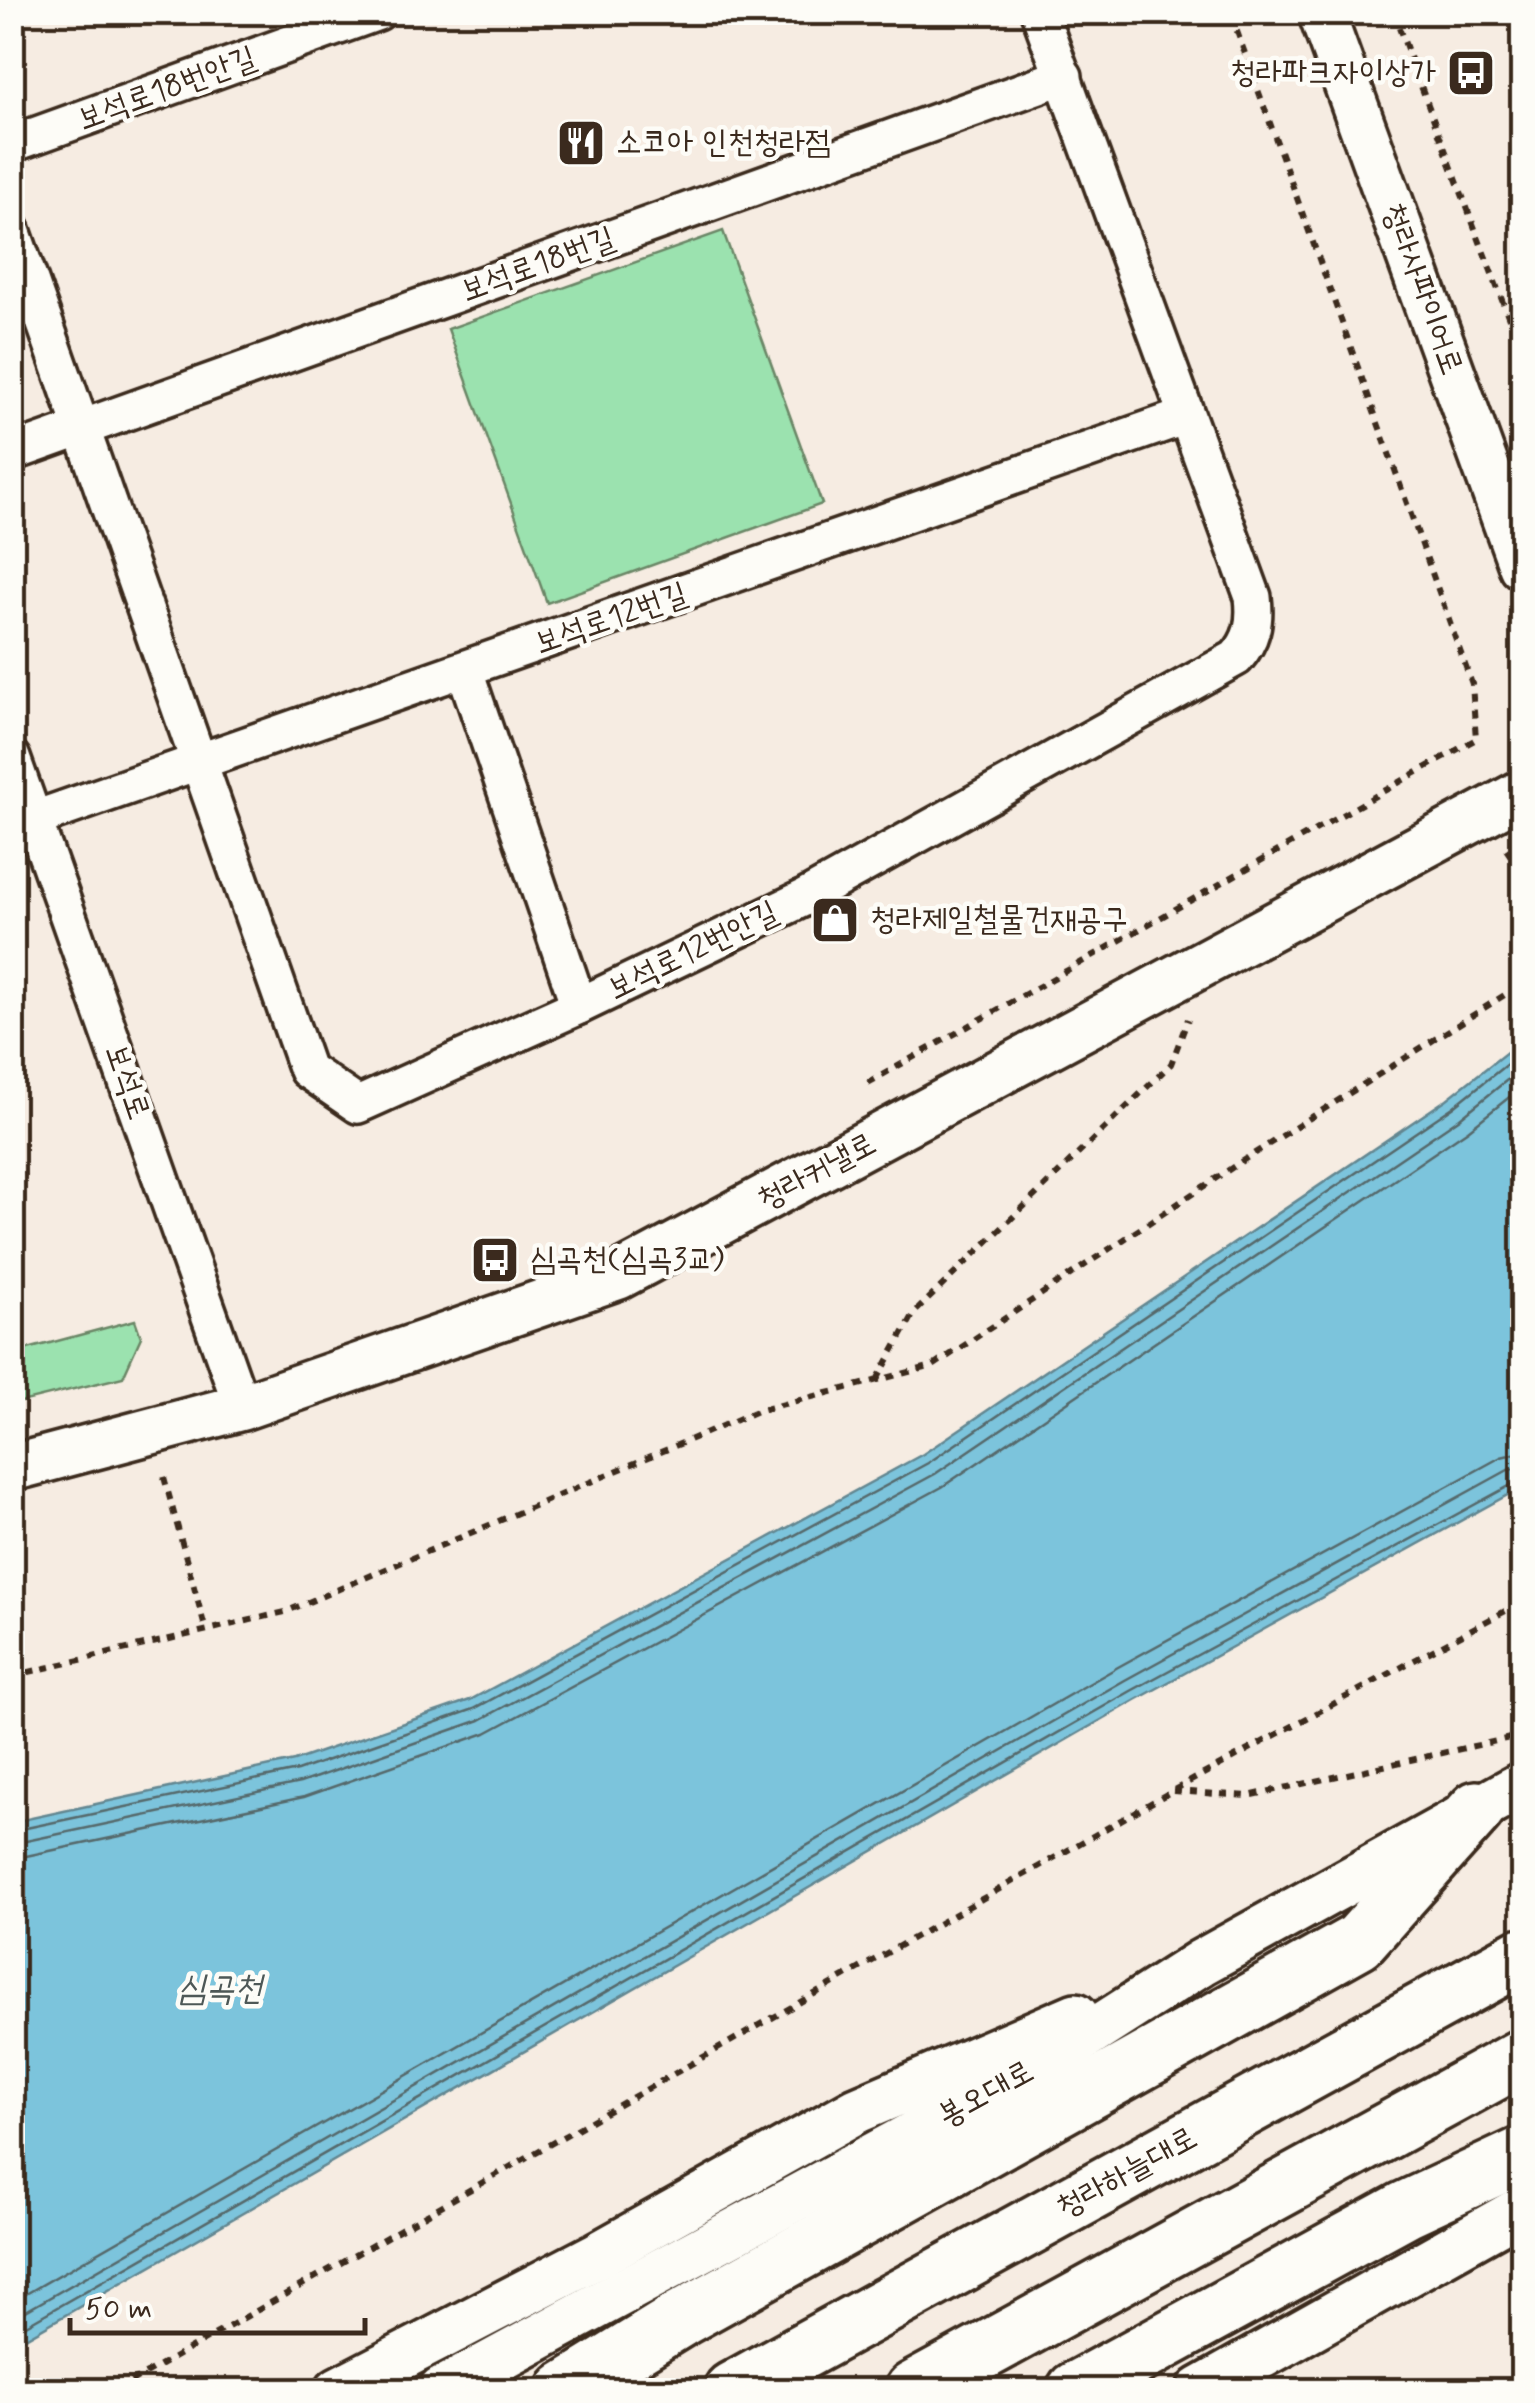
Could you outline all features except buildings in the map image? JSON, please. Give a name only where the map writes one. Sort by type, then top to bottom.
[{"type":"highway","points":[[565,2390],[682,2318],[1358,1941],[1500,1797]]},
{"type":"highway","name":"청라하늘대로","points":[[732,2390],[1522,1956]]},
{"type":"highway","points":[[913,2390],[1522,2057]]},
{"type":"highway","points":[[1074,2390],[1406,2209],[1522,2155]]},
{"type":"street","name":"보석로18번안길","points":[[12,144],[378,12]]},
{"type":"street","points":[[1039,12],[1064,76]]},
{"type":"street","name":"청라사파이어로","points":[[1320,12],[1522,566]]},
{"type":"street","name":"보석로12번안길","points":[[198,764],[307,1070],[358,1105],[580,1006],[804,898],[1236,658],[1254,627],[1253,597],[1064,76]]},
{"type":"street","name":"보석로18번길","points":[[12,453],[1064,76]]},
{"type":"street","points":[[12,230],[198,764]]},
{"type":"street","name":"보석로12번길","points":[[23,823],[1186,416]]},
{"type":"street","points":[[465,671],[580,1006]]},
{"type":"street","name":"보석로","points":[[12,758],[23,823],[242,1407]]},
{"type":"street","name":"청라커낼로","points":[[12,1468],[242,1407],[620,1276],[1522,793]]},
{"type":"street","name":"봉오대로","points":[[442,2390],[1041,2064],[1202,1962],[1500,1797]]},
{"type":"street","points":[[338,2390],[598,2255],[857,2110],[1202,1962]]},
{"type":"street","points":[[1200,2390],[1522,2210]]},
{"type":"path","points":[[1394,12],[1522,354]]},
{"type":"path","points":[[877,1381],[915,1312],[1172,1064],[1207,962]]},
{"type":"path","points":[[12,1676],[285,1612],[757,1411],[933,1366],[1522,984]]},
{"type":"path","points":[[164,1477],[206,1631]]},
{"type":"path","points":[[117,2390],[1172,1790],[1522,1602]]},
{"type":"path","points":[[1172,1790],[1248,1796],[1510,1738],[1522,1729]]},
{"type":"green space","points":[[723,231],[822,504],[547,603],[448,329]]},
{"type":"green space","points":[[135,1320],[141,1337],[123,1377],[13,1404],[13,1353]]},
{"type":"water","name":"심곡천","points":[[1522,1040],[1522,1487],[1136,1700],[13,2345],[13,1822],[294,1761],[470,1700],[923,1454],[1447,1099]]},
{"type":"place","name":"청라파크자이상가","points":[[1471,73]]},
{"type":"place","name":"소코아 인천청라점","points":[[581,143]]},
{"type":"place","name":"청라제일철물건재공구","points":[[835,920]]},
{"type":"place","name":"심곡천(심곡3교)","points":[[495,1260]]}]
